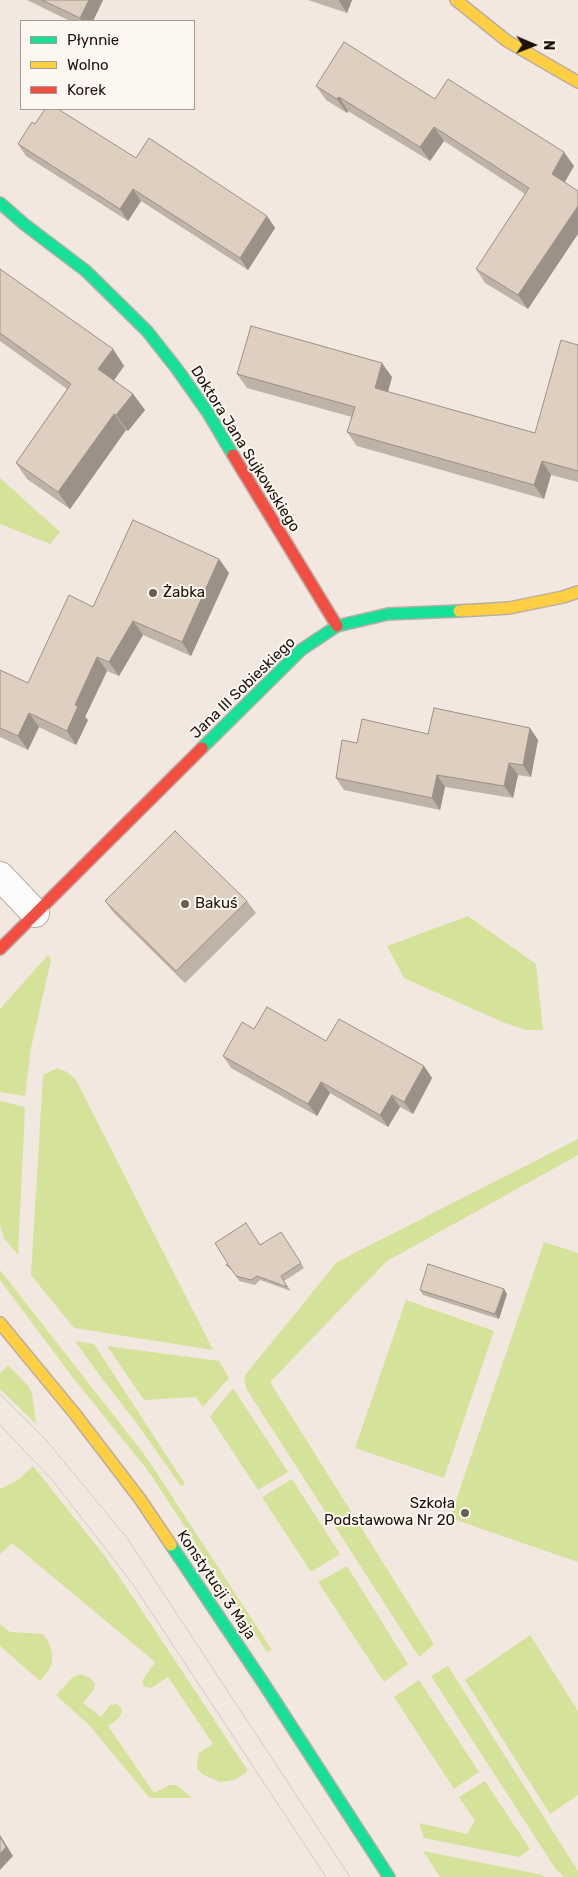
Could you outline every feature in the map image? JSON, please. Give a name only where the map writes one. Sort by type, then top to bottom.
[{"type":"street","points":[[456,0],[507,41],[578,82]]},
{"type":"street","name":"Doktora Jana Sujkowskiego","points":[[0,203],[24,224],[86,271],[120,303],[177,369],[208,413],[337,626]]},
{"type":"street","name":"Jana III Sobieskiego","points":[[0,949],[301,650],[337,626],[388,614],[509,608],[578,592]]},
{"type":"street","points":[[0,876],[35,913]]},
{"type":"street","name":"Konstytucji 3 Maja","points":[[0,1323],[76,1414],[140,1499],[264,1684],[389,1877]]},
{"type":"green space","points":[[0,478],[60,532],[50,544],[0,524]]},
{"type":"green space","points":[[468,916],[536,964],[543,1030],[527,1030],[502,1022],[404,978],[387,946]]},
{"type":"green space","points":[[48,955],[51,960],[31,1048],[25,1096],[0,1092],[0,1009]]},
{"type":"green space","points":[[57,1068],[67,1072],[76,1080],[213,1350],[74,1328],[31,1275],[43,1075]]},
{"type":"green space","points":[[0,1101],[25,1107],[18,1255],[4,1238],[0,1225]]},
{"type":"green space","points":[[578,1139],[578,1155],[387,1261],[270,1382],[434,1644],[419,1657],[247,1390],[244,1381],[246,1374],[337,1262]]},
{"type":"green space","points":[[544,1242],[578,1253],[578,1562],[450,1518]]},
{"type":"green space","points":[[0,1270],[147,1458],[272,1650],[267,1652],[149,1472],[74,1379],[0,1280]]},
{"type":"green space","points":[[406,1300],[494,1331],[444,1478],[355,1448]]},
{"type":"green space","points":[[75,1341],[94,1344],[185,1484],[181,1486]]},
{"type":"green space","points":[[107,1346],[219,1361],[229,1378],[203,1407],[196,1397],[144,1400]]},
{"type":"green space","points":[[8,1365],[29,1387],[32,1393],[36,1424],[0,1389],[0,1373]]},
{"type":"green space","points":[[233,1388],[288,1472],[258,1490],[210,1417]]},
{"type":"green space","points":[[33,1466],[104,1555],[248,1771],[236,1779],[220,1782],[202,1774],[197,1768],[199,1753],[213,1744],[168,1677],[151,1688],[144,1687],[142,1681],[155,1662],[12,1543],[0,1554],[0,1489],[18,1480]]},
{"type":"green space","points":[[292,1479],[340,1554],[311,1572],[262,1497]]},
{"type":"green space","points":[[347,1566],[408,1664],[384,1682],[318,1582]]},
{"type":"green space","points":[[0,1624],[10,1632],[43,1634],[48,1641],[52,1652],[52,1662],[49,1670],[40,1681],[0,1646]]},
{"type":"green space","points":[[530,1635],[578,1711],[578,1795],[550,1814],[465,1680]]},
{"type":"green space","points":[[448,1666],[578,1871],[578,1877],[564,1877],[555,1868],[431,1676]]},
{"type":"green space","points":[[80,1674],[90,1678],[95,1684],[94,1689],[83,1703],[101,1717],[110,1705],[117,1704],[121,1708],[122,1712],[119,1718],[108,1726],[154,1793],[169,1785],[177,1785],[192,1798],[150,1798],[90,1726],[56,1695],[73,1677]]},
{"type":"green space","points":[[419,1680],[479,1772],[454,1789],[394,1697]]},
{"type":"green space","points":[[485,1781],[530,1849],[519,1857],[424,1838],[419,1823],[467,1834],[475,1821],[459,1797]]},
{"type":"green space","points":[[423,1851],[543,1875],[544,1877],[440,1877]]},
{"type":"building","points":[[42,0],[89,0],[80,18]]},
{"type":"building","points":[[344,42],[435,99],[448,79],[564,152],[552,174],[578,191],[578,206],[518,295],[476,269],[529,188],[434,127],[420,147],[339,97],[337,99],[316,86]]},
{"type":"building","points":[[44,110],[60,110],[136,158],[149,138],[267,216],[240,258],[133,189],[120,209],[18,144],[32,122],[35,124]]},
{"type":"building","points":[[0,269],[113,349],[98,369],[133,394],[116,415],[114,414],[58,492],[16,463],[71,384],[0,333]]},
{"type":"building","points":[[251,326],[382,363],[375,388],[535,433],[561,340],[578,345],[578,471],[542,461],[534,485],[347,432],[355,407],[237,374]]},
{"type":"building","points":[[133,520],[219,559],[182,642],[133,621],[109,662],[97,657],[75,705],[78,706],[67,731],[29,713],[18,736],[0,728],[0,670],[28,683],[69,595],[93,607]]},
{"type":"building","points":[[434,708],[530,728],[523,765],[509,763],[504,786],[437,775],[432,798],[336,778],[342,740],[357,743],[362,719],[428,734]]},
{"type":"building","points":[[175,831],[247,901],[176,971],[105,901]]},
{"type":"building","points":[[267,1007],[326,1041],[339,1019],[424,1066],[404,1102],[392,1095],[380,1115],[321,1082],[308,1104],[223,1056],[242,1022],[254,1029]]},
{"type":"building","points":[[246,1223],[260,1245],[281,1232],[301,1263],[281,1276],[287,1287],[257,1276],[251,1280],[236,1276],[229,1266],[226,1265],[228,1264],[215,1243]]},
{"type":"building","points":[[428,1264],[504,1289],[495,1314],[420,1290]]},
{"type":"building","points":[[0,1837],[6,1847],[0,1854]]},
{"type":"tram line","points":[[0,1394],[46,1440],[127,1538],[350,1877]]},
{"type":"tram line","points":[[0,1425],[53,1481],[132,1583],[326,1877]]},
{"type":"traffic: fast","points":[[0,203],[24,224],[86,271],[147,331],[208,413],[233,455]]},
{"type":"traffic: fast","points":[[202,748],[301,650],[337,626],[388,614],[459,611]]},
{"type":"traffic: fast","points":[[171,1545],[389,1877]]},
{"type":"traffic: slow","points":[[456,0],[507,41],[578,82]]},
{"type":"traffic: slow","points":[[459,611],[509,608],[578,592]]},
{"type":"traffic: slow","points":[[0,1323],[75,1414],[140,1499],[171,1545]]},
{"type":"traffic: jam","points":[[233,455],[337,626]]},
{"type":"traffic: jam","points":[[0,949],[202,748]]},
{"type":"place","name":"Żabka","points":[[153,593]]},
{"type":"place","name":"Bakuś","points":[[185,904]]},
{"type":"place","name":"Szkoła Podstawowa Nr 20","points":[[465,1513]]}]
